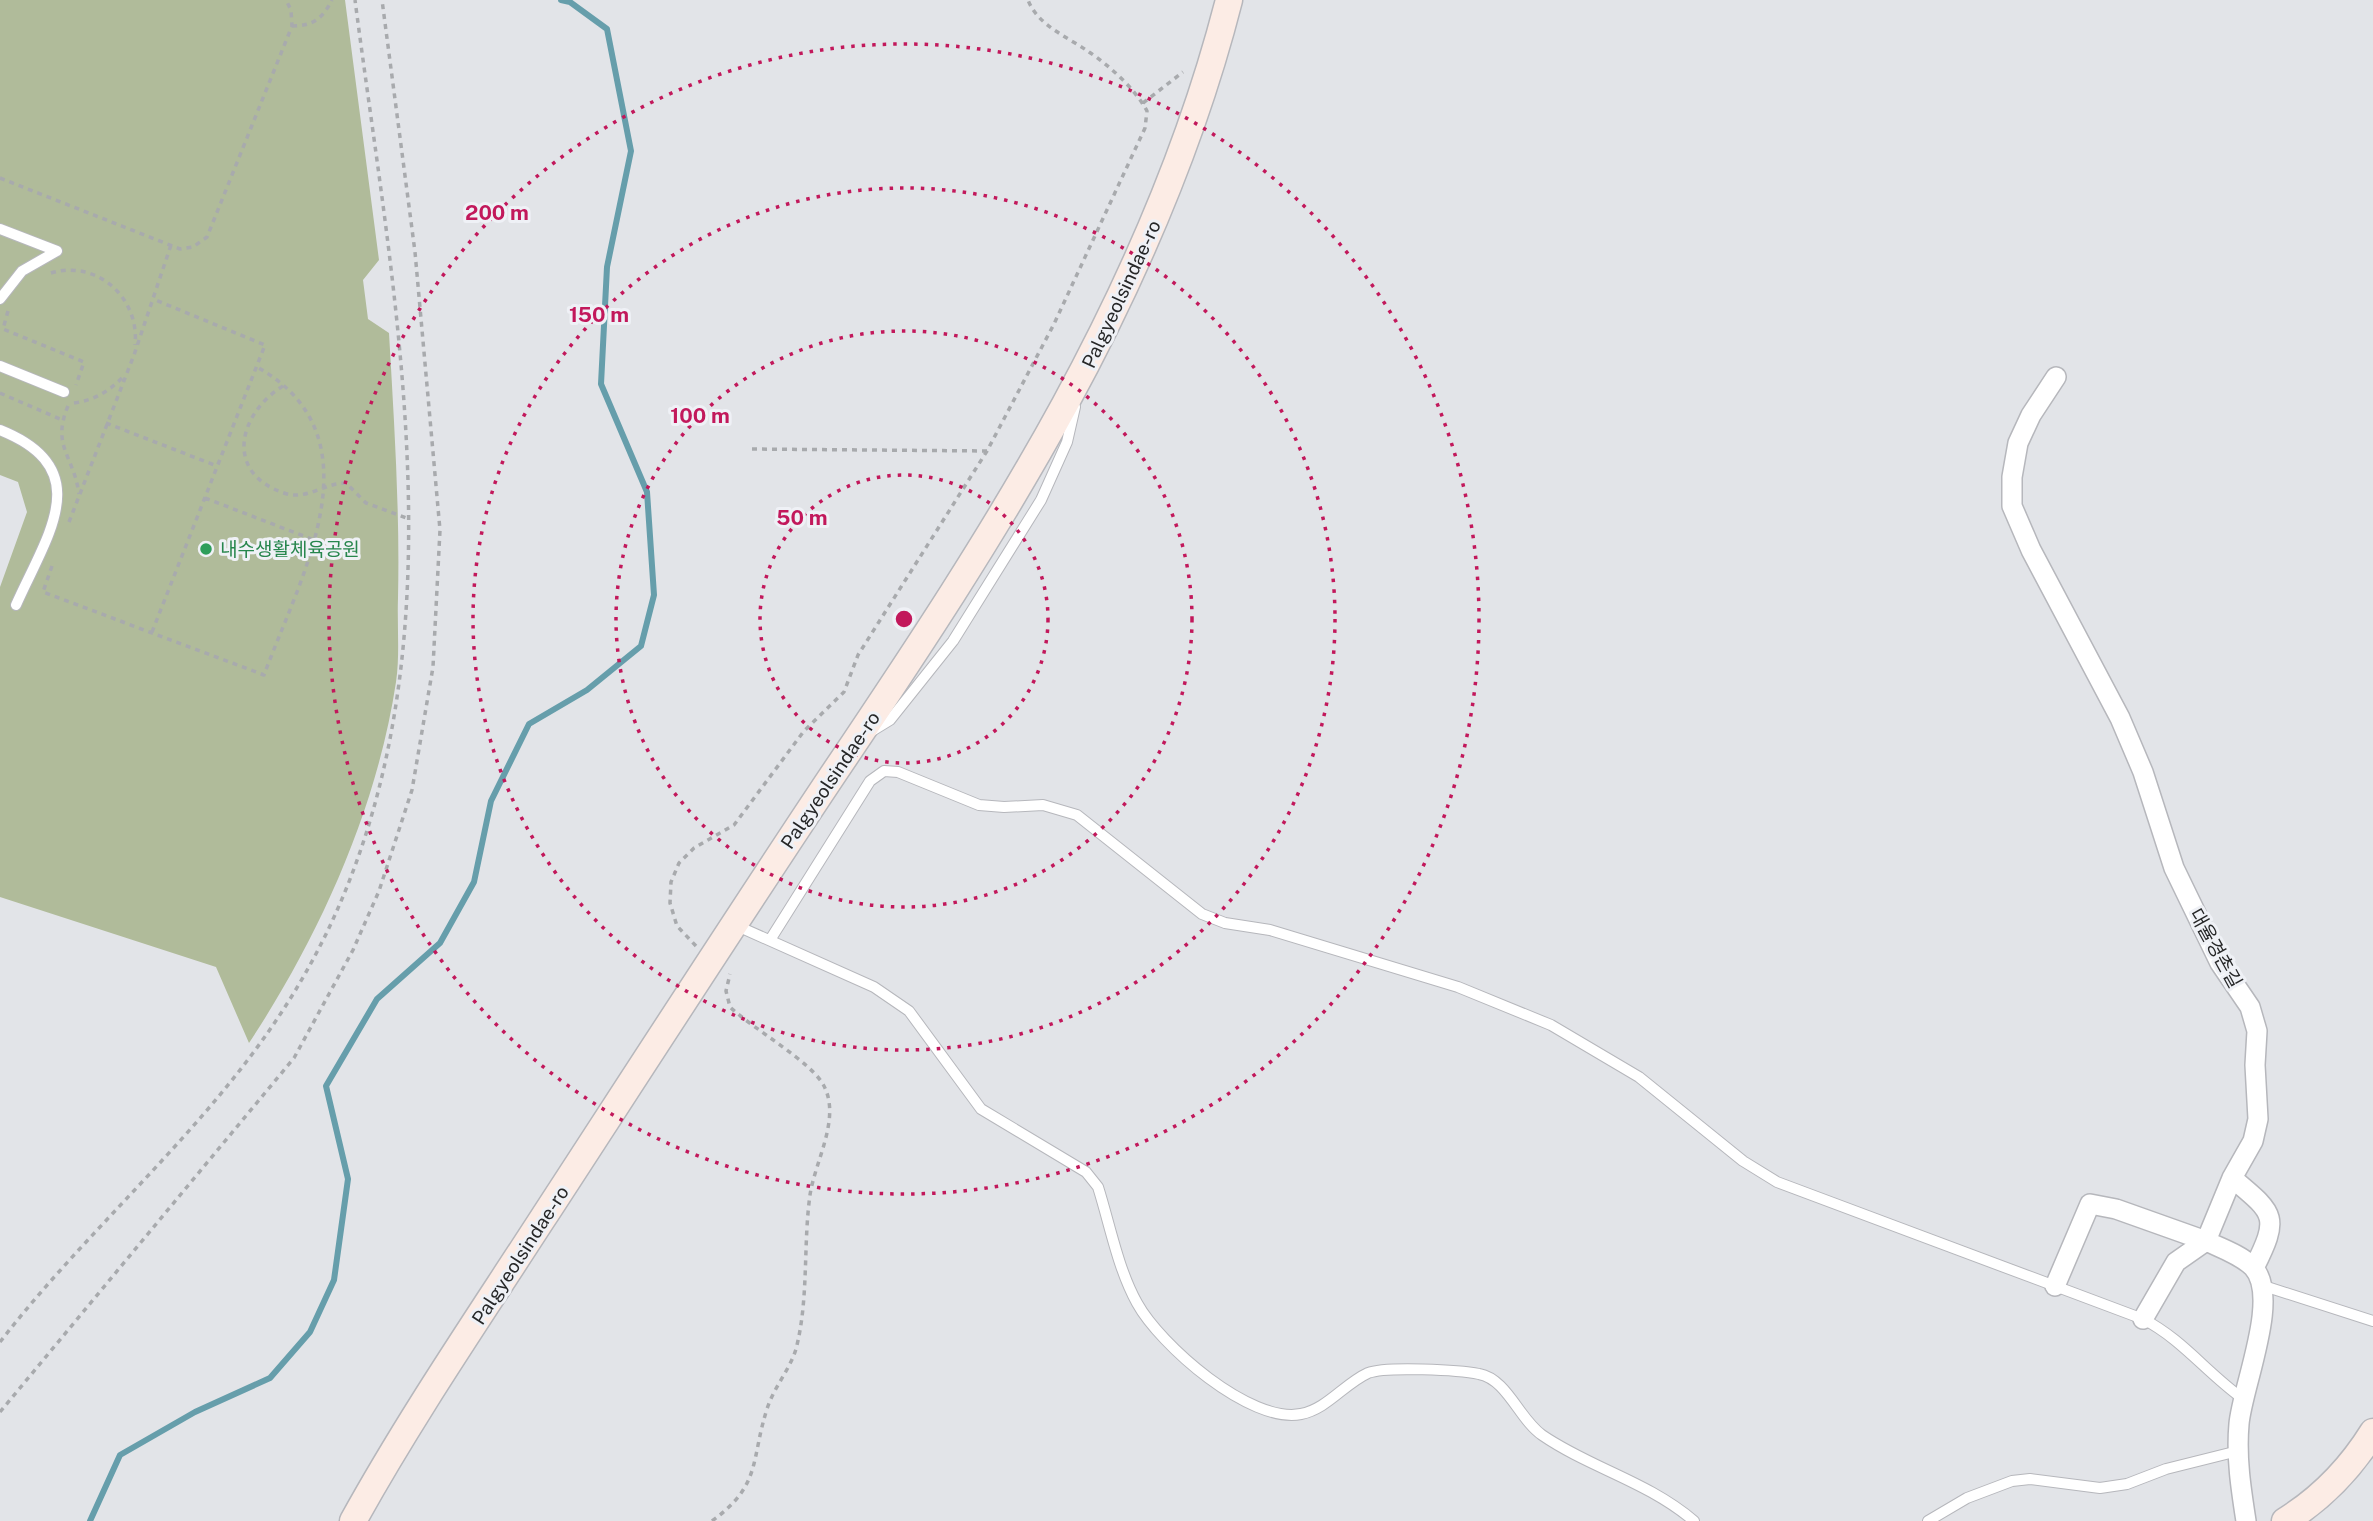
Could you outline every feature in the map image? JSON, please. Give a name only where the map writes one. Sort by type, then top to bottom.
[{"type":"main road","name":"Palgyeolsindae-ro","points":[[353,1521],[415,1416],[721,963],[734,924],[969,568],[1082,376],[1160,213],[1190,136],[1229,0]]},
{"type":"main road","points":[[2285,1521],[2307,1507],[2335,1483],[2373,1432]]},
{"type":"street","name":"대율경촌길","points":[[2056,377],[2031,415],[2018,443],[2012,477],[2012,506],[2031,550],[2124,729],[2143,772],[2174,868],[2220,963],[2250,1007],[2257,1031],[2255,1065],[2258,1119],[2253,1141],[2232,1178],[2206,1241]]},
{"type":"street","points":[[2232,1178],[2263,1204],[2270,1220],[2270,1235],[2258,1277],[2260,1327],[2242,1398],[2238,1451],[2246,1521]]},
{"type":"street","points":[[2055,1286],[2090,1204],[2116,1209],[2206,1241],[2258,1277]]},
{"type":"street","points":[[2143,1319],[2176,1262],[2206,1241]]},
{"type":"lane","points":[[0,229],[57,251],[22,271],[2,293]]},
{"type":"lane","points":[[0,366],[64,392]]},
{"type":"lane","points":[[0,430],[25,440],[43,454],[58,480],[58,506],[16,605]]},
{"type":"lane","points":[[770,940],[870,780],[884,771],[898,772],[979,805],[1061,808],[1076,815],[1202,914],[1225,923],[1270,930],[1458,987],[1551,1025],[1639,1076],[1760,1174],[2143,1319],[2167,1331],[2222,1383],[2242,1398]]},
{"type":"lane","points":[[734,924],[874,987],[909,1011],[981,1109],[1086,1172],[1098,1187],[1137,1303],[1201,1374],[1227,1392],[1258,1407],[1284,1415],[1302,1414],[1321,1406],[1370,1373],[1390,1369],[1478,1373],[1493,1378],[1542,1435],[1651,1490],[1694,1521]]},
{"type":"lane","points":[[2258,1277],[2373,1321]]},
{"type":"lane","points":[[1928,1521],[1967,1498],[2012,1481],[2030,1479],[2100,1488],[2127,1484],[2166,1469],[2238,1451]]},
{"type":"path","points":[[286,0],[291,10]]},
{"type":"path","points":[[0,178],[180,249],[193,247],[207,237],[292,26],[292,0]]},
{"type":"path","points":[[292,26],[309,26],[322,17],[332,0]]},
{"type":"path","points":[[0,1342],[66,1262],[209,1107],[284,1009],[313,959],[339,903],[375,802],[394,724],[407,611],[410,519],[399,340],[355,0]]},
{"type":"path","points":[[0,1412],[294,1058],[358,938],[396,843],[412,790],[433,667],[440,530],[415,252],[382,0]]},
{"type":"path","points":[[712,1521],[735,1504],[745,1489],[769,1405],[796,1350],[810,1194],[827,1128],[830,1105],[824,1085],[810,1070],[730,1007],[721,963],[688,941],[677,926],[670,903],[671,882],[679,863],[694,848],[734,825],[804,731],[844,692],[858,655],[986,451],[1054,324],[1145,128],[1147,111],[1143,103],[1092,54],[1043,22],[1032,10],[1028,0]]},
{"type":"path","points":[[1143,103],[1186,69]]},
{"type":"path","points":[[65,531],[134,355],[171,245]]},
{"type":"path","points":[[40,276],[61,270],[84,271],[104,279],[120,293],[132,312],[136,333],[134,355]]},
{"type":"path","points":[[152,632],[265,345],[153,299]]},
{"type":"path","points":[[3,329],[8,307]]},
{"type":"path","points":[[56,555],[43,592],[264,675],[314,540],[326,485],[325,456],[316,430],[302,407],[283,386],[257,367]]},
{"type":"path","points":[[69,404],[90,400],[110,390],[125,374]]},
{"type":"path","points":[[283,386],[256,407],[247,425],[243,443],[247,458],[256,474],[285,494],[306,495],[326,485],[346,483],[366,503],[410,519]]},
{"type":"path","points":[[0,393],[62,420]]},
{"type":"path","points":[[106,423],[217,466]]},
{"type":"path","points":[[752,449],[986,451]]},
{"type":"path","points":[[204,498],[314,540]]},
{"type":"green space","name":"내수생활체육공원","points":[[0,0],[345,0],[379,260],[363,280],[368,319],[389,333],[397,498],[397,672],[387,730],[375,777],[342,870],[299,960],[249,1043],[216,967],[0,897],[0,587],[27,512],[18,482],[0,475]]},
{"type":"waterway","points":[[90,1521],[120,1455],[195,1412],[270,1378],[310,1332],[334,1280],[348,1179],[326,1086],[377,999],[440,943],[474,882],[491,801],[529,724],[587,690],[641,646],[654,595],[647,492],[601,384],[607,267],[631,151],[607,29],[570,2],[561,0]]},
{"type":"place","name":"내수생활체육공원","points":[[206,549]]}]
